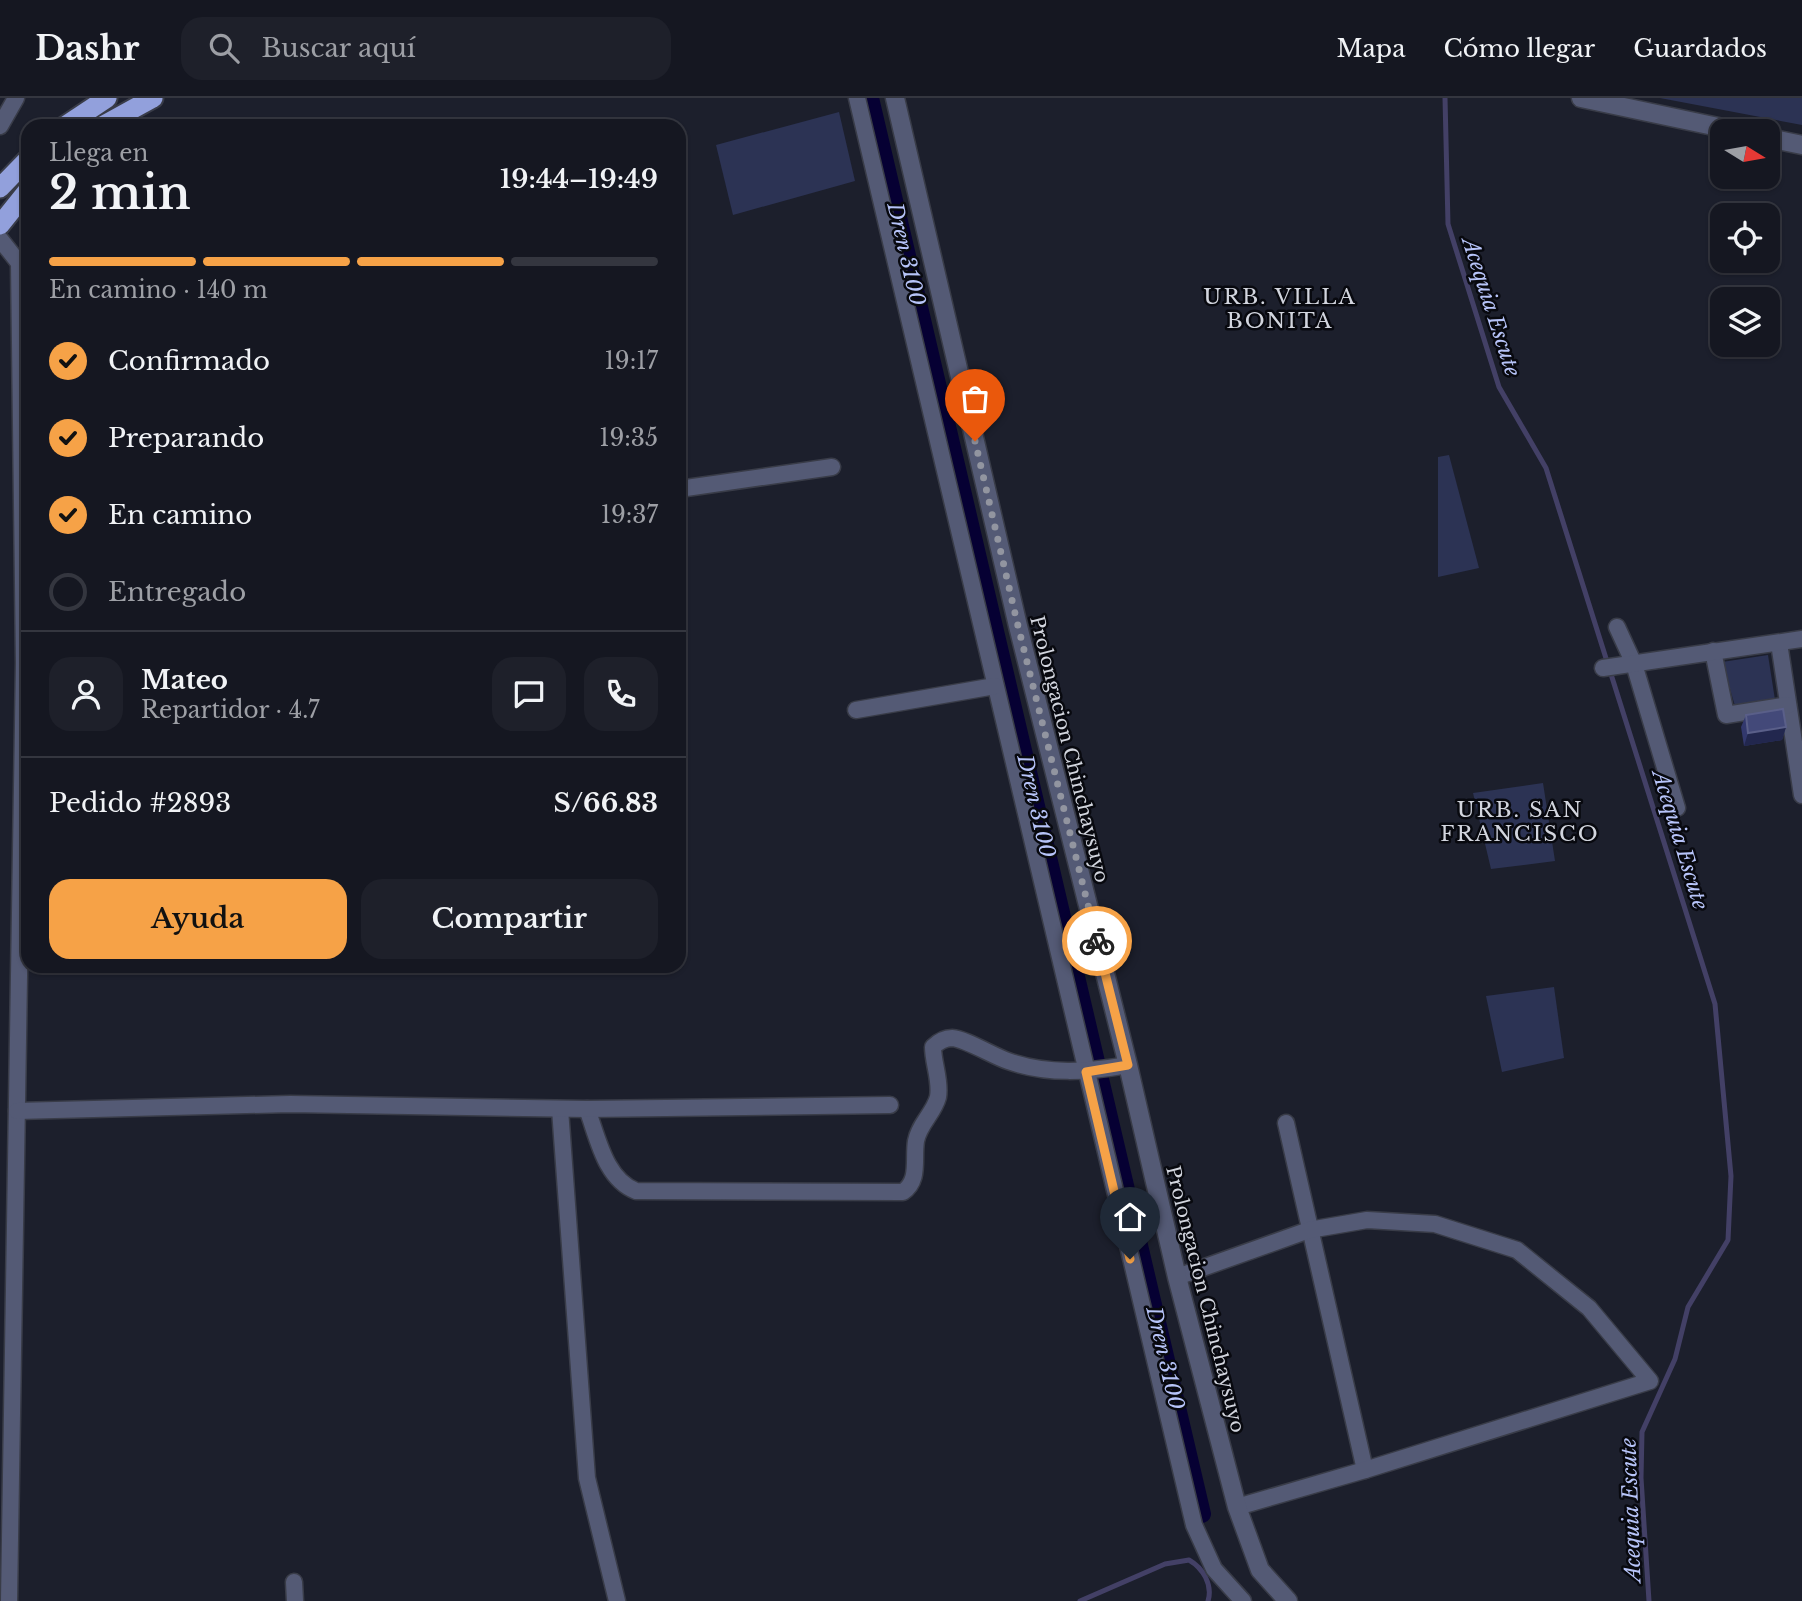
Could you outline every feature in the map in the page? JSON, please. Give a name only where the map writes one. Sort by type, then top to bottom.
[{"type":"highway","points":[[76,119],[107,98]]},
{"type":"highway","points":[[115,119],[153,98]]},
{"type":"highway","points":[[0,188],[21,166]]},
{"type":"highway","points":[[0,225],[21,199]]},
{"type":"street","points":[[0,126],[16,98]]},
{"type":"street","points":[[857,98],[1194,1525],[1214,1569],[1243,1601]]},
{"type":"street","name":"Prolongacion Chinchaysuyo","points":[[895,98],[1121,1066],[1237,1507],[1260,1570],[1288,1601]]},
{"type":"street","points":[[1581,98],[1710,125]]},
{"type":"street","points":[[1780,140],[1802,145]]},
{"type":"street","points":[[0,239],[19,263],[21,371]]},
{"type":"street","points":[[686,488],[832,467]]},
{"type":"street","points":[[1617,627],[1618,666],[1677,808]]},
{"type":"street","points":[[1618,666],[1802,639]]},
{"type":"street","points":[[1779,643],[1802,795]]},
{"type":"street","points":[[1713,651],[1726,715],[1788,705]]},
{"type":"street","points":[[856,710],[995,686]]},
{"type":"street","points":[[9,1601],[21,855]]},
{"type":"street","points":[[587,1109],[612,1173],[624,1186],[636,1191],[903,1192],[911,1187],[914,1178],[916,1143],[920,1127],[937,1098],[933,1047],[941,1040],[961,1040],[1011,1062],[1051,1070],[1089,1072],[1121,1066]]},
{"type":"street","points":[[17,1111],[290,1104],[560,1109],[890,1105]]},
{"type":"street","points":[[560,1109],[587,1478],[617,1601]]},
{"type":"street","points":[[1286,1124],[1365,1470]]},
{"type":"street","points":[[1177,1277],[1309,1230],[1367,1220],[1435,1224],[1517,1250],[1589,1308],[1650,1381],[1237,1507]]},
{"type":"street","points":[[294,1582],[295,1601]]},
{"type":"shaded area","points":[[1660,98],[1802,98],[1802,125]]},
{"type":"shaded area","points":[[839,112],[855,181],[733,215],[716,145]]},
{"type":"shaded area","points":[[1449,455],[1479,568],[1438,577],[1438,457]]},
{"type":"shaded area","points":[[1768,655],[1775,700],[1735,706],[1722,662]]},
{"type":"shaded area","points":[[1543,783],[1555,861],[1491,869],[1473,793]]},
{"type":"shaded area","points":[[1554,987],[1564,1058],[1502,1072],[1486,996]]},
{"type":"building","points":[[1783,709],[1786,727],[1748,733],[1746,715]]},
{"type":"waterway","name":"Dren 3100","points":[[870,98],[1202,1514]]},
{"type":"waterway","name":"Acequia Escute","points":[[1445,98],[1448,224],[1499,387],[1546,468],[1715,1004],[1731,1176],[1728,1240],[1688,1307],[1675,1359],[1642,1432],[1641,1478],[1649,1601]]},
{"type":"waterway","points":[[1080,1601],[1165,1564],[1189,1560],[1206,1578],[1208,1601]]},
{"type":"way so far","points":[[975,441],[1097,941]]},
{"type":"district","name":"URB. VILLA BONITA","points":[[1280,309]]},
{"type":"district","name":"URB. SAN FRANCISCO","points":[[1520,822]]},
{"type":"route","points":[[1097,941],[1128,1065],[1086,1072],[1130,1259]]}]
